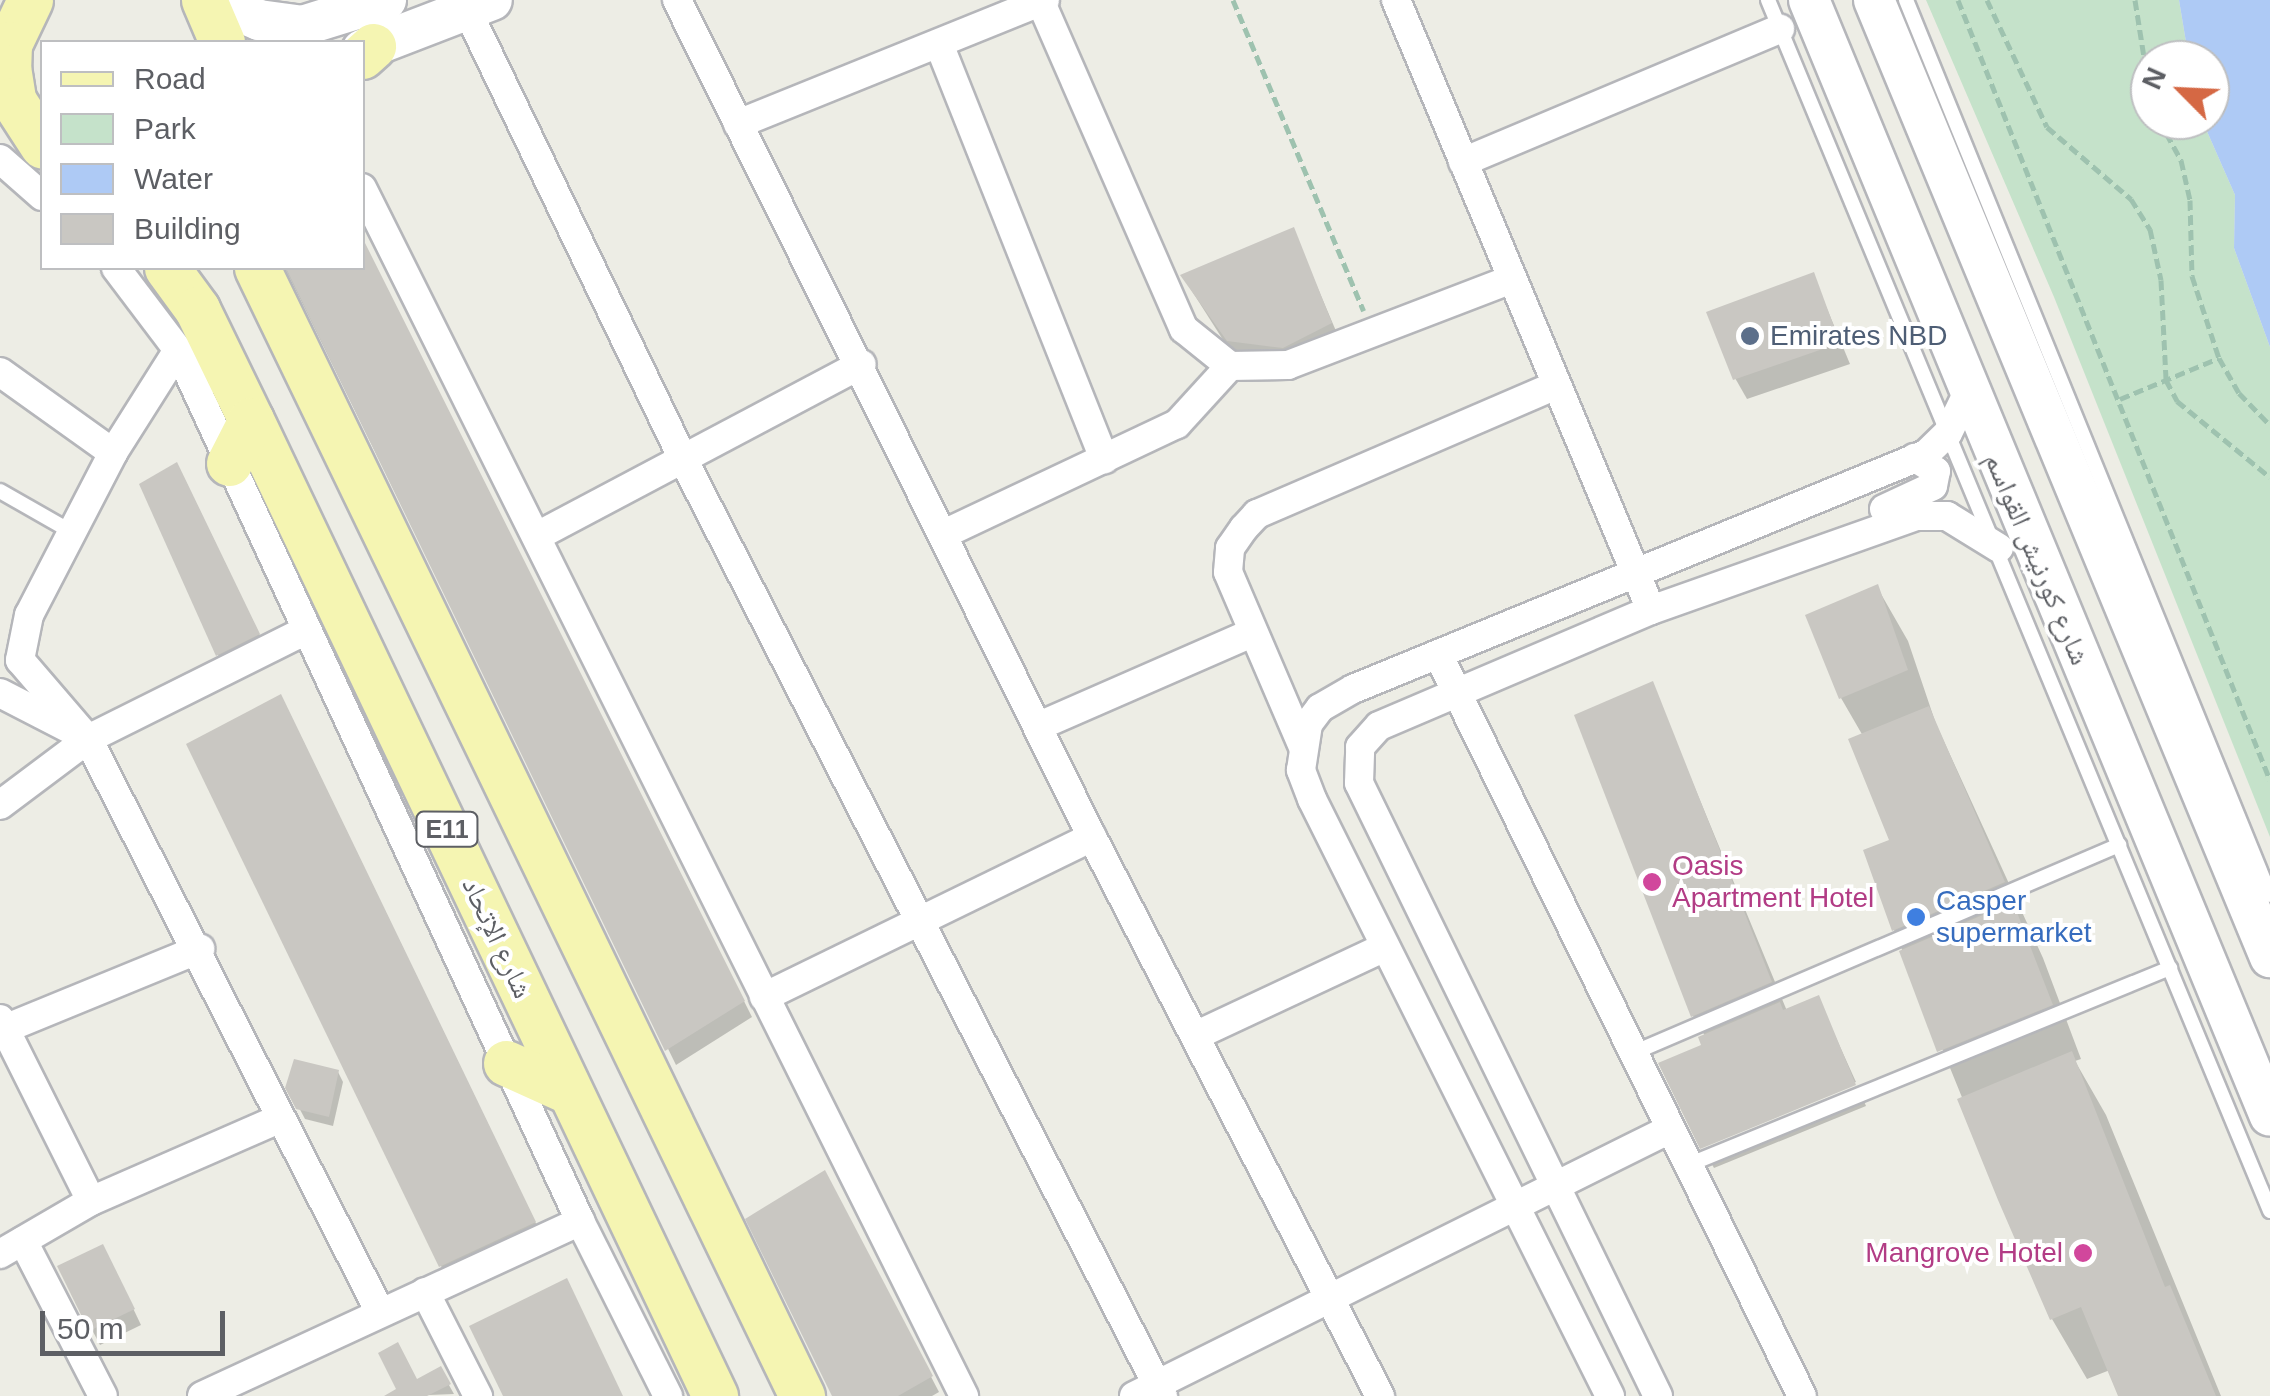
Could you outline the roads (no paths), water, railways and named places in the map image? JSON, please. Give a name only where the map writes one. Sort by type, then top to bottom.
[{"type":"main road","points":[[208,0],[259,20],[302,26],[367,26],[480,5]]},
{"type":"main road","points":[[208,0],[221,40]]},
{"type":"main road","name":"شارع كورنيش القواسم","points":[[1808,0],[2270,1116]]},
{"type":"main road","points":[[1874,0],[2270,956]]},
{"type":"main road","points":[[17,20],[13,100],[18,140]]},
{"type":"main road","name":"شارع الإتحاد","points":[[169,270],[197,309],[251,420],[716,1396]]},
{"type":"main road","name":"E11","points":[[258,270],[802,1396]]},
{"type":"main road","points":[[229,463],[251,420]]},
{"type":"main road","points":[[506,1063],[568,1091]]},
{"type":"street","points":[[678,0],[946,533],[1092,837],[1380,1396]]},
{"type":"street","points":[[1396,0],[1651,610]]},
{"type":"street","points":[[738,124],[1042,1],[1184,329],[1230,366],[1288,365],[1512,279]]},
{"type":"street","points":[[480,5],[683,459],[919,920],[1152,1392],[1670,1129]]},
{"type":"street","points":[[1464,162],[1780,28]]},
{"type":"street","points":[[939,44],[1104,458]]},
{"type":"street","points":[[18,140],[40,191]]},
{"type":"street","points":[[365,194],[539,535],[764,998],[964,1396]]},
{"type":"street","points":[[118,270],[178,350],[580,1222],[668,1396]]},
{"type":"street","points":[[178,350],[113,453],[28,616],[20,660],[88,739],[200,948],[279,1119],[380,1312]]},
{"type":"street","points":[[539,535],[862,364]]},
{"type":"street","points":[[946,533],[1188,415],[1230,366]]},
{"type":"street","points":[[0,372],[113,453]]},
{"type":"street","points":[[1303,746],[1250,634],[1228,572],[1230,548],[1256,514],[1556,384]]},
{"type":"street","points":[[1610,1396],[1312,799],[1301,770],[1303,746],[1320,708],[1635,569],[1916,458],[1948,434],[1968,392]]},
{"type":"street","points":[[1842,542],[1862,518],[1934,486],[1933,467],[1916,458]]},
{"type":"street","points":[[1658,1396],[1358,782],[1360,747],[1368,734],[1651,610],[1917,516],[1947,516],[1999,548]]},
{"type":"street","points":[[0,805],[88,739],[305,631]]},
{"type":"street","points":[[1039,726],[1250,634]]},
{"type":"street","points":[[1438,654],[1454,698],[1802,1396]]},
{"type":"street","points":[[0,693],[88,739]]},
{"type":"street","points":[[764,998],[1092,837]]},
{"type":"street","points":[[91,1201],[4,1024],[200,948]]},
{"type":"street","points":[[1195,1036],[1385,948]]},
{"type":"street","points":[[102,1396],[11,1248],[91,1201],[279,1119]]},
{"type":"street","points":[[202,1396],[246,1388],[380,1312],[580,1222]]},
{"type":"street","points":[[425,1292],[478,1396]]},
{"type":"lane","points":[[1768,0],[1999,548],[2270,1211]]},
{"type":"lane","points":[[1906,0],[2270,895]]},
{"type":"lane","points":[[0,492],[72,532]]},
{"type":"lane","points":[[1632,1054],[2119,846]]},
{"type":"lane","points":[[1688,1166],[2170,968]]},
{"type":"water","points":[[2179,0],[2270,0],[2270,347],[2234,248],[2235,195],[2211,140],[2230,140],[2230,40],[2186,40]]},
{"type":"place","name":"Emirates NBD","points":[[1750,336]]},
{"type":"place","name":"Oasis Apartment Hotel","points":[[1652,882]]},
{"type":"place","name":"Casper supermarket","points":[[1916,917]]},
{"type":"place","name":"Mangrove Hotel","points":[[2083,1253]]}]
